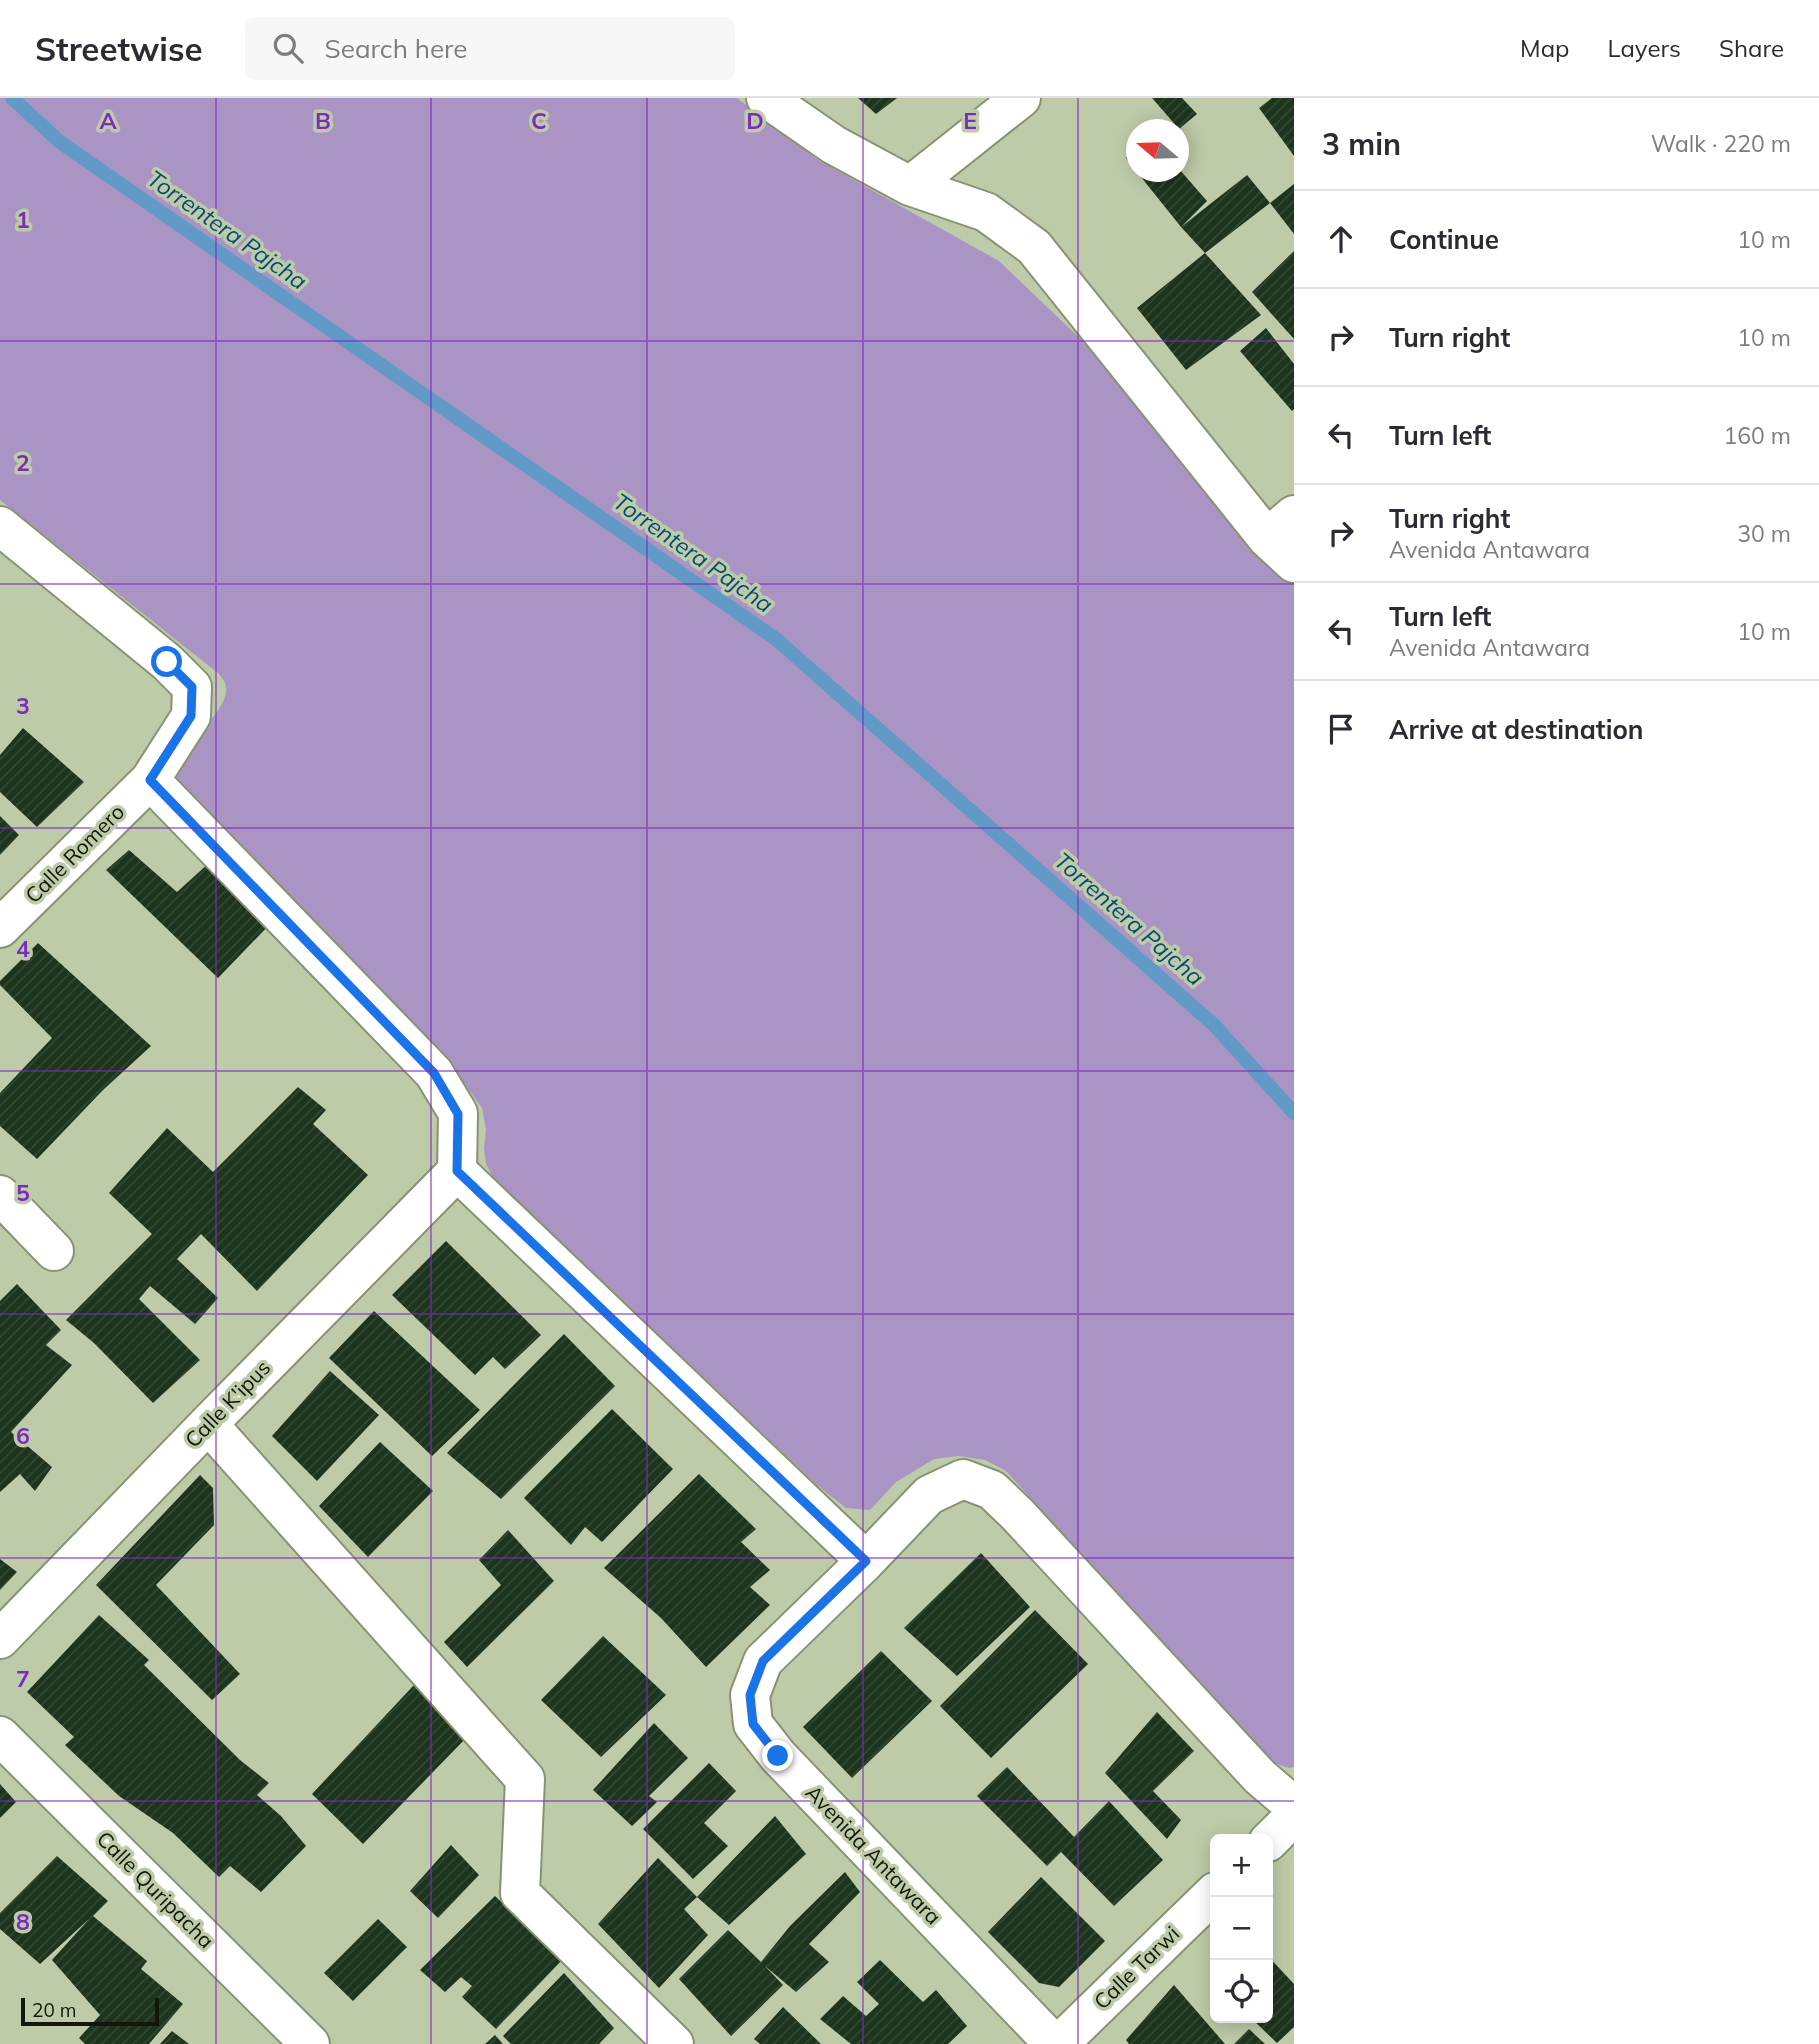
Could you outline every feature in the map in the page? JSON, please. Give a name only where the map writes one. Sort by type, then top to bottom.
[{"type":"street","points":[[766,98],[834,145],[910,186],[986,212],[1034,247],[1285,539]]},
{"type":"street","points":[[910,186],[1021,98]]},
{"type":"street","name":"Calle Romero","points":[[0,526],[167,662],[192,687],[191,716],[150,780],[0,928]]},
{"type":"street","points":[[150,780],[434,1073],[458,1114],[457,1171],[866,1561]]},
{"type":"street","name":"Calle K'ipus","points":[[0,1639],[457,1171]]},
{"type":"street","points":[[0,1195],[54,1251]]},
{"type":"street","points":[[208,1424],[525,1779],[520,1893],[674,2044]]},
{"type":"street","name":"Avenida Antawara","points":[[1056,2044],[778,1756],[753,1724],[750,1695],[763,1661],[866,1561],[929,1495],[963,1479],[992,1490],[1260,1777],[1294,1806]]},
{"type":"street","name":"Calle Quripacha","points":[[0,1736],[310,2044]]},
{"type":"street","points":[[1273,1837],[1294,1816]]},
{"type":"street","name":"Calle Tarwi","points":[[1056,2044],[1210,1897]]},
{"type":"shaded area","points":[[0,98],[737,98],[818,160],[999,261],[1113,370],[1294,559],[1294,1767],[1289,1768],[1266,1760],[1006,1471],[985,1460],[958,1456],[934,1459],[896,1482],[870,1510],[846,1508],[817,1485],[494,1179],[486,1164],[486,1130],[482,1108],[466,1086],[180,792],[176,776],[178,760],[223,702],[226,692],[224,681],[219,674],[0,500]]},
{"type":"building","points":[[858,98],[897,98],[876,114]]},
{"type":"building","points":[[1152,98],[1182,98],[1197,114],[1189,121],[1170,119]]},
{"type":"building","points":[[1272,98],[1294,98],[1294,156],[1259,108]]},
{"type":"building","points":[[1247,175],[1270,203],[1205,253],[1181,227]]},
{"type":"building","points":[[1189,180],[1207,201],[1181,227],[1145,182]]},
{"type":"building","points":[[1294,184],[1294,234],[1270,203]]},
{"type":"building","points":[[1294,251],[1294,339],[1252,292]]},
{"type":"building","points":[[1205,253],[1261,315],[1186,370],[1137,308]]},
{"type":"building","points":[[1266,328],[1294,364],[1292,411],[1240,351]]},
{"type":"building","points":[[23,728],[84,782],[37,827],[0,792],[0,755]]},
{"type":"building","points":[[0,816],[19,835],[0,855]]},
{"type":"building","points":[[129,850],[177,892],[209,863],[271,923],[218,978],[106,870]]},
{"type":"building","points":[[38,943],[151,1046],[103,1090],[37,1159],[0,1126],[0,1093],[52,1038],[0,985],[0,981]]},
{"type":"building","points":[[298,1087],[326,1110],[313,1124],[368,1175],[257,1291],[201,1234],[177,1259],[218,1298],[195,1324],[150,1286],[139,1299],[200,1360],[153,1403],[94,1343],[66,1320],[152,1234],[109,1193],[167,1128],[213,1172]]},
{"type":"building","points":[[446,1241],[541,1335],[505,1369],[493,1357],[475,1375],[392,1295]]},
{"type":"building","points":[[17,1284],[61,1330],[46,1345],[72,1365],[11,1432],[52,1467],[35,1491],[20,1474],[0,1492],[0,1301]]},
{"type":"building","points":[[374,1311],[480,1410],[432,1456],[329,1358]]},
{"type":"building","points":[[564,1334],[615,1386],[501,1499],[447,1453]]},
{"type":"building","points":[[330,1371],[379,1415],[317,1481],[272,1436]]},
{"type":"building","points":[[612,1409],[673,1469],[602,1542],[585,1527],[571,1545],[524,1498]]},
{"type":"building","points":[[380,1442],[433,1491],[368,1557],[319,1506]]},
{"type":"building","points":[[699,1474],[756,1529],[741,1542],[770,1570],[750,1587],[770,1605],[706,1667],[661,1618],[604,1568]]},
{"type":"building","points":[[200,1475],[213,1488],[214,1525],[156,1585],[240,1674],[212,1700],[96,1585]]},
{"type":"building","points":[[508,1530],[554,1581],[467,1667],[444,1642],[501,1585],[479,1560]]},
{"type":"building","points":[[981,1553],[1030,1607],[957,1676],[904,1628]]},
{"type":"building","points":[[0,1559],[17,1572],[0,1590]]},
{"type":"building","points":[[1035,1610],[1088,1664],[991,1758],[940,1706]]},
{"type":"building","points":[[99,1615],[149,1660],[144,1665],[240,1760],[269,1783],[257,1795],[281,1816],[306,1846],[261,1892],[230,1866],[219,1877],[173,1833],[119,1796],[65,1745],[74,1737],[27,1692]]},
{"type":"building","points":[[603,1636],[666,1695],[601,1757],[541,1700]]},
{"type":"building","points":[[881,1651],[932,1701],[852,1778],[803,1727]]},
{"type":"building","points":[[414,1685],[467,1737],[363,1844],[312,1794]]},
{"type":"building","points":[[1157,1712],[1194,1751],[1153,1791],[1181,1820],[1167,1839],[1105,1773]]},
{"type":"building","points":[[654,1723],[688,1758],[649,1796],[657,1802],[632,1826],[593,1790]]},
{"type":"building","points":[[709,1763],[736,1791],[704,1823],[728,1846],[693,1879],[643,1829]]},
{"type":"building","points":[[1007,1767],[1074,1837],[1109,1801],[1163,1860],[1114,1906],[1061,1852],[1047,1866],[977,1796]]},
{"type":"building","points":[[0,1784],[16,1802],[0,1818]]},
{"type":"building","points":[[775,1816],[806,1854],[729,1925],[697,1897]]},
{"type":"building","points":[[451,1845],[479,1875],[438,1918],[410,1891]]},
{"type":"building","points":[[57,1856],[108,1901],[93,1916],[147,1961],[141,1969],[183,2004],[149,2044],[85,2044],[79,2038],[100,2015],[52,1960],[89,1919],[40,1964],[0,1929],[0,1913]]},
{"type":"building","points":[[658,1858],[697,1897],[684,1909],[708,1935],[659,1988],[598,1924]]},
{"type":"building","points":[[845,1872],[860,1892],[809,1944],[829,1962],[796,1992],[765,1966],[783,1985],[731,2036],[679,1979],[728,1930],[761,1962],[790,1926]]},
{"type":"building","points":[[1041,1877],[1105,1941],[1059,1987],[1039,1983],[988,1932]]},
{"type":"building","points":[[495,1896],[563,1959],[496,2029],[462,1997],[472,1986],[461,1977],[445,1992],[420,1970]]},
{"type":"building","points":[[378,1919],[407,1947],[353,2001],[324,1973]]},
{"type":"building","points":[[880,1960],[923,2002],[936,1990],[967,2026],[948,2044],[851,2044],[820,2019],[843,1996],[866,2016],[879,2004],[857,1982]]},
{"type":"building","points":[[1273,1961],[1294,1984],[1294,2027],[1277,2043],[1256,2023],[1273,2023]]},
{"type":"building","points":[[564,1973],[614,2028],[599,2044],[511,2044],[503,2036]]},
{"type":"building","points":[[1174,1985],[1225,2044],[1129,2044],[1126,2040]]},
{"type":"building","points":[[783,2007],[821,2044],[760,2044],[754,2039]]},
{"type":"building","points":[[1249,2029],[1265,2044],[1234,2044]]},
{"type":"building","points":[[172,2031],[189,2044],[160,2044]]},
{"type":"building","points":[[495,2035],[503,2044],[485,2044]]},
{"type":"waterway","name":"Torrentera Pajcha","points":[[12,98],[60,142],[776,639],[1214,1025],[1294,1113]]},
{"type":"route","points":[[167,662],[192,687],[191,716],[150,780],[434,1073],[458,1114],[457,1171],[866,1561],[763,1661],[750,1695],[753,1724],[778,1756]]}]
